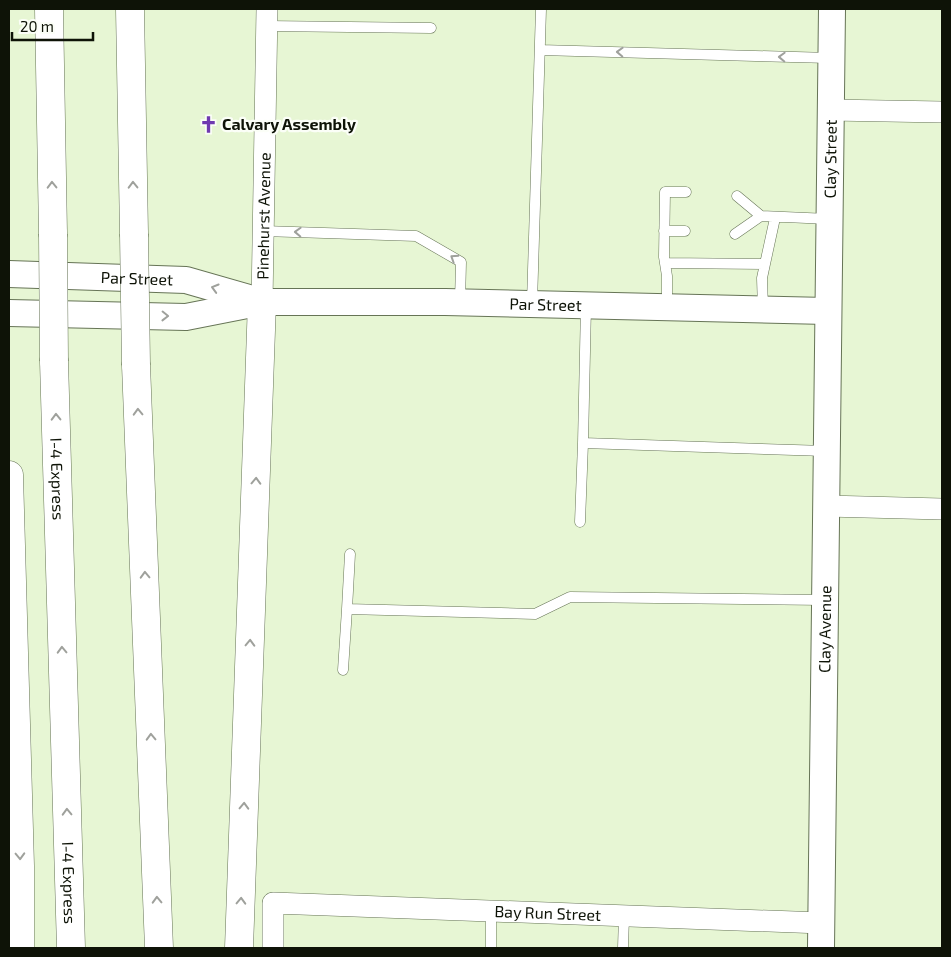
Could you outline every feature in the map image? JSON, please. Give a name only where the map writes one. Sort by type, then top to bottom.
[{"type":"highway","name":"I-4 Express","points":[[49,9],[54,361],[71,948]]},
{"type":"highway","points":[[130,9],[136,364],[159,948]]},
{"type":"highway","points":[[239,948],[262,302]]},
{"type":"highway","points":[[9,475],[20,866],[20,948]]},
{"type":"street","name":"Clay Street","points":[[827,311],[832,9]]},
{"type":"street","name":"Pinehurst Avenue","points":[[262,302],[267,18]]},
{"type":"street","points":[[830,110],[942,112]]},
{"type":"street","name":"Par Street","points":[[9,274],[186,280],[262,302]]},
{"type":"street","name":"Par Street","points":[[9,313],[186,317],[262,302],[532,304],[827,311]]},
{"type":"street","name":"Clay Avenue","points":[[821,948],[827,311]]},
{"type":"street","points":[[826,506],[942,509]]},
{"type":"street","name":"Bay Run Street","points":[[274,948],[273,904],[822,923]]},
{"type":"lane","points":[[532,304],[541,9]]},
{"type":"lane","points":[[267,18],[431,28]]},
{"type":"lane","points":[[540,50],[831,58]]},
{"type":"lane","points":[[667,307],[664,231],[665,192],[686,192]]},
{"type":"lane","points":[[736,196],[761,216],[829,219]]},
{"type":"lane","points":[[735,234],[761,216]]},
{"type":"lane","points":[[763,309],[762,278],[775,218]]},
{"type":"lane","points":[[263,231],[416,236],[461,262],[460,303]]},
{"type":"lane","points":[[664,231],[685,231]]},
{"type":"lane","points":[[665,263],[765,264]]},
{"type":"lane","points":[[580,522],[586,305]]},
{"type":"lane","points":[[583,443],[826,451]]},
{"type":"lane","points":[[343,670],[350,554]]},
{"type":"lane","points":[[347,609],[535,614],[570,597],[825,600]]},
{"type":"lane","points":[[491,948],[492,911]]},
{"type":"lane","points":[[624,916],[624,948]]},
{"type":"place","name":"Calvary Assembly","points":[[208,124]]}]
